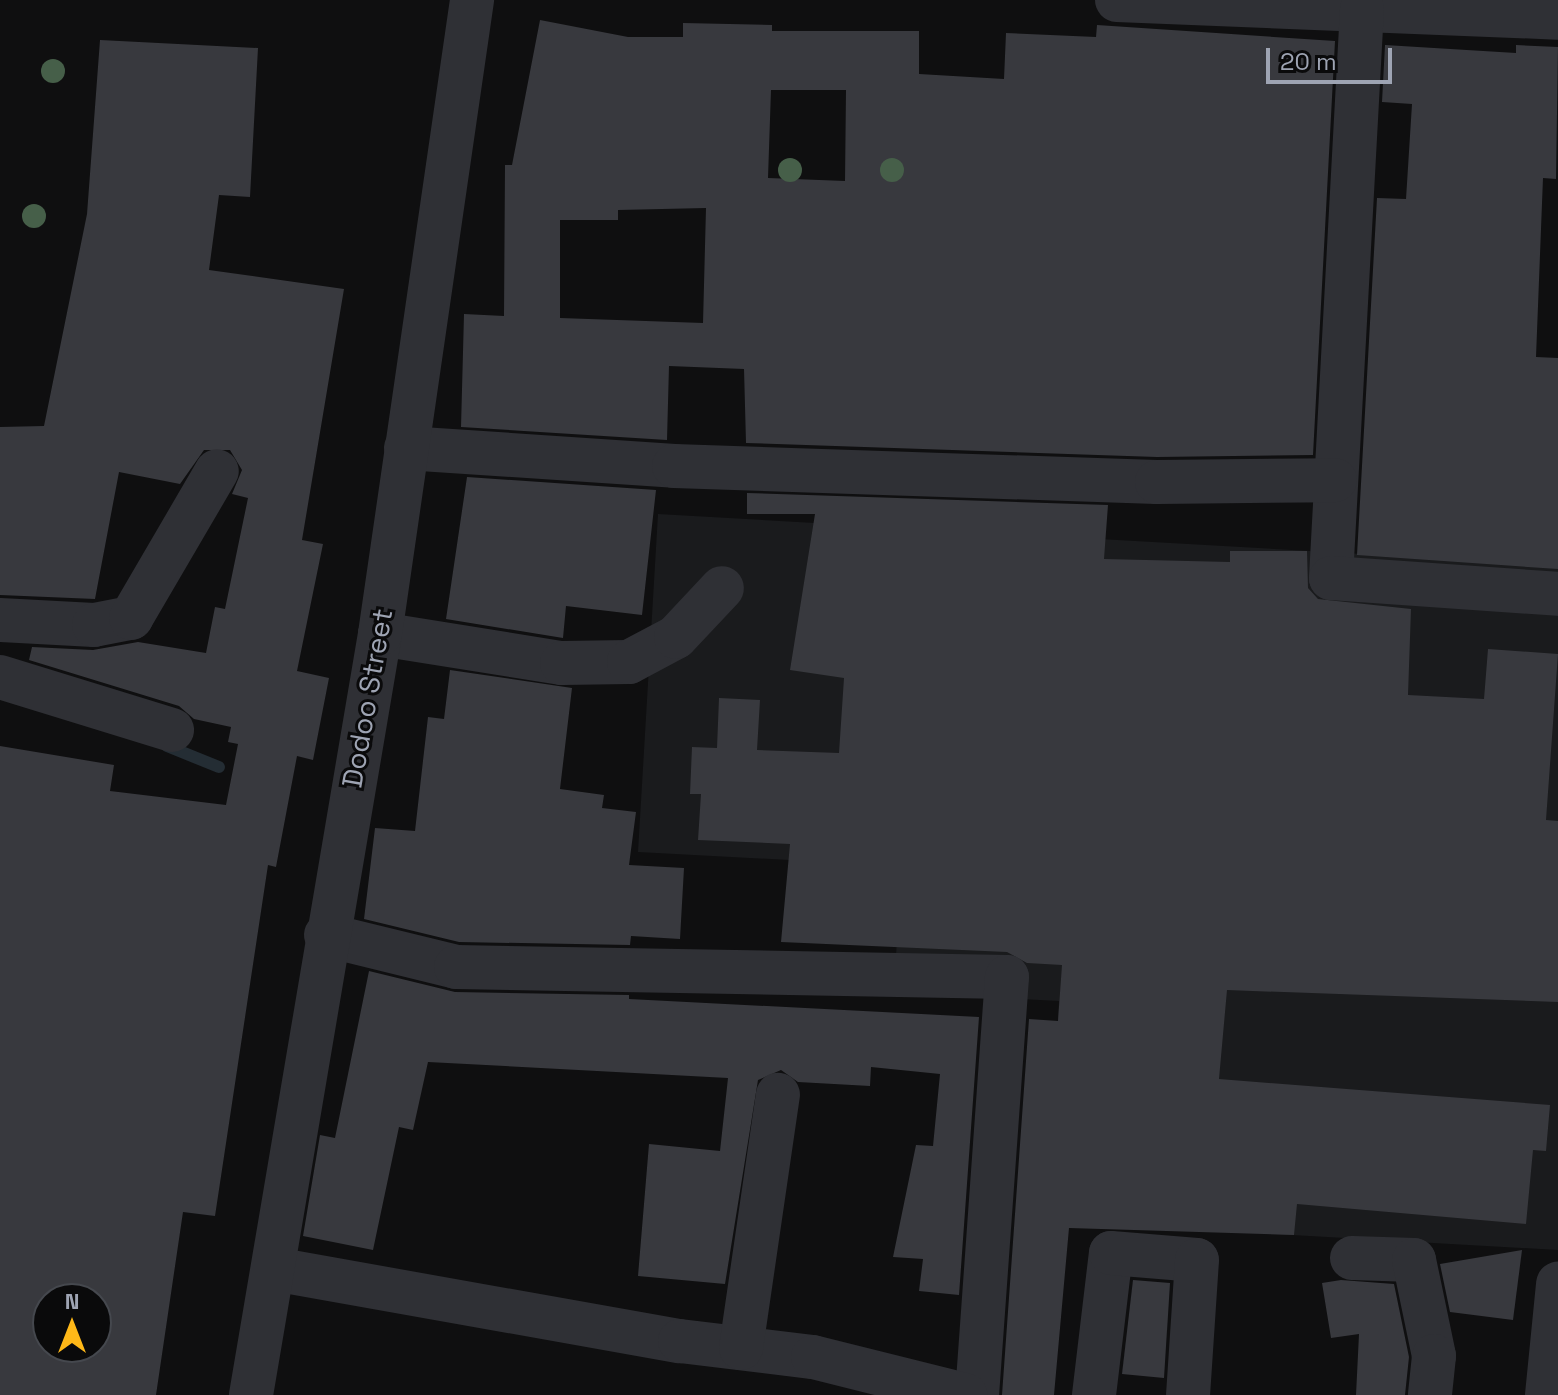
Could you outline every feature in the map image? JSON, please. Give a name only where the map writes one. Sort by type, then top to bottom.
[{"type":"street","name":"Dodoo Street","points":[[251,1395],[274,1269],[326,935],[380,634],[472,0]]},
{"type":"street","points":[[1117,0],[1558,18]]},
{"type":"street","points":[[1362,9],[1331,578],[1558,594]]},
{"type":"street","points":[[406,448],[674,466],[1157,482],[1335,480]]},
{"type":"street","points":[[0,620],[94,625],[131,618],[217,471]]},
{"type":"street","points":[[380,634],[562,663],[629,662],[676,637],[722,588]]},
{"type":"street","points":[[0,677],[172,730]]},
{"type":"street","points":[[326,935],[456,967],[1007,977],[977,1395]]},
{"type":"street","points":[[741,1348],[778,1095]]},
{"type":"street","points":[[1094,1395],[1111,1253],[1197,1260],[1188,1395]]},
{"type":"street","points":[[1352,1258],[1414,1260],[1434,1356],[1430,1395]]},
{"type":"street","points":[[274,1269],[741,1348],[813,1357],[965,1395]]},
{"type":"street","points":[[1547,1395],[1558,1284]]},
{"type":"shaded area","points":[[658,514],[1558,565],[1558,1250],[1046,1221],[1059,1001],[894,992],[901,866],[638,852]]},
{"type":"building","points":[[540,20],[628,37],[683,37],[683,23],[772,25],[772,31],[919,31],[919,74],[1004,79],[1006,33],[1096,37],[1097,25],[1335,41],[1313,455],[1157,457],[746,443],[744,369],[669,366],[667,440],[461,427],[464,314],[504,316],[505,165],[512,165]],"holes":[[[771,90],[846,90],[845,181],[768,178]],[[706,208],[703,323],[560,318],[560,220],[618,220],[618,210]]]},
{"type":"building","points":[[100,40],[258,48],[250,197],[219,195],[209,270],[344,289],[302,540],[323,544],[297,671],[329,678],[313,760],[297,756],[276,867],[268,865],[215,1216],[183,1212],[156,1395],[0,1395],[0,746],[114,765],[110,791],[226,805],[238,744],[228,742],[231,727],[194,719],[179,706],[29,660],[32,647],[93,650],[138,642],[206,653],[215,607],[225,609],[248,498],[232,494],[242,470],[230,450],[204,450],[180,484],[119,472],[95,599],[0,595],[0,427],[44,426],[87,214]]},
{"type":"building","points":[[1385,45],[1516,53],[1516,45],[1558,47],[1556,179],[1543,178],[1536,357],[1558,358],[1558,569],[1357,555],[1377,198],[1406,199],[1412,104],[1382,102]]},
{"type":"building","points":[[467,477],[656,490],[642,615],[566,606],[563,638],[446,619]]},
{"type":"building","points":[[747,493],[1108,505],[1104,559],[1230,562],[1230,551],[1307,551],[1308,588],[1318,599],[1411,609],[1408,695],[1484,699],[1488,649],[1558,654],[1546,820],[1558,821],[1558,1002],[1227,990],[1219,1079],[1550,1105],[1546,1151],[1533,1150],[1526,1224],[1297,1204],[1294,1235],[1069,1228],[1054,1395],[1002,1395],[1029,1019],[1058,1021],[1062,965],[1027,963],[1007,952],[781,942],[790,844],[698,840],[701,794],[690,794],[692,747],[717,748],[719,698],[760,700],[757,750],[839,753],[844,678],[790,670],[815,514],[747,514]]},
{"type":"building","points":[[450,670],[572,688],[560,789],[604,795],[602,808],[636,812],[629,865],[684,868],[680,939],[631,936],[630,945],[459,942],[364,919],[375,828],[415,831],[428,717],[444,719]]},
{"type":"building","points":[[369,971],[455,992],[629,995],[629,999],[979,1017],[959,1295],[919,1291],[923,1259],[893,1257],[916,1145],[933,1146],[940,1074],[871,1067],[870,1086],[798,1082],[781,1070],[758,1080],[725,1284],[638,1276],[649,1144],[720,1151],[728,1078],[428,1062],[413,1130],[399,1127],[373,1250],[303,1236],[320,1135],[335,1138]]},
{"type":"building","points":[[1522,1250],[1513,1320],[1450,1312],[1440,1264]]},
{"type":"building","points":[[1133,1280],[1170,1283],[1164,1378],[1122,1374]]},
{"type":"building","points":[[1341,1280],[1394,1284],[1409,1357],[1405,1395],[1356,1395],[1359,1334],[1331,1338],[1322,1283]]},
{"type":"waterway","points":[[167,746],[219,767]]}]
